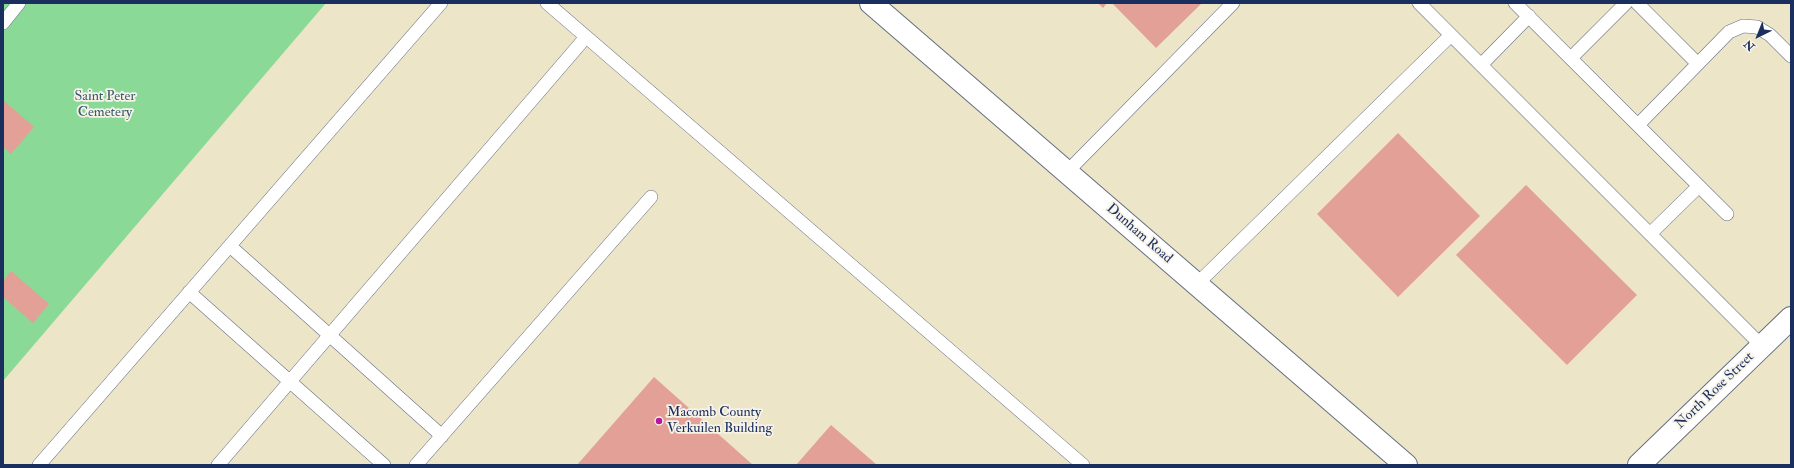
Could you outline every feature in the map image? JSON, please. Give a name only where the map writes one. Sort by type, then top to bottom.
[{"type":"street","name":"Dunham Road","points":[[871,3],[1406,465]]},
{"type":"street","name":"North Rose Street","points":[[1639,465],[1791,318]]},
{"type":"lane","points":[[3,23],[19,3]]},
{"type":"lane","points":[[39,465],[441,3]]},
{"type":"lane","points":[[547,3],[1082,465]]},
{"type":"lane","points":[[1067,172],[1233,3]]},
{"type":"lane","points":[[1420,3],[1762,346]]},
{"type":"lane","points":[[1516,3],[1727,214]]},
{"type":"lane","points":[[1571,58],[1626,3]]},
{"type":"lane","points":[[1637,3],[1698,64]]},
{"type":"lane","points":[[1481,65],[1529,16]]},
{"type":"lane","points":[[1638,125],[1728,32],[1743,26],[1757,27],[1770,35],[1791,56]]},
{"type":"lane","points":[[1197,284],[1451,35]]},
{"type":"lane","points":[[218,465],[586,37]]},
{"type":"lane","points":[[1650,234],[1699,186]]},
{"type":"lane","points":[[416,465],[651,197]]},
{"type":"lane","points":[[230,246],[442,436]]},
{"type":"lane","points":[[189,292],[384,465]]},
{"type":"green space","name":"Saint Peter Cemetery","points":[[3,3],[326,3],[3,381]]},
{"type":"building","points":[[1098,3],[1107,3],[1103,8]]},
{"type":"building","points":[[1112,3],[1202,3],[1156,48]]},
{"type":"building","points":[[3,100],[34,127],[11,154],[3,147]]},
{"type":"building","points":[[1398,133],[1480,216],[1398,297],[1317,214]]},
{"type":"building","points":[[1526,185],[1637,295],[1567,365],[1456,255]]},
{"type":"building","points":[[11,271],[49,304],[33,323],[3,297],[3,281]]},
{"type":"building","name":"Macomb County Verkuilen Building","points":[[654,377],[753,465],[577,465]]},
{"type":"building","name":"Macomb County Verkuilen Building","points":[[831,425],[877,465],[796,465]]},
{"type":"place","name":"Macomb County Verkuilen Building","points":[[659,421]]}]
